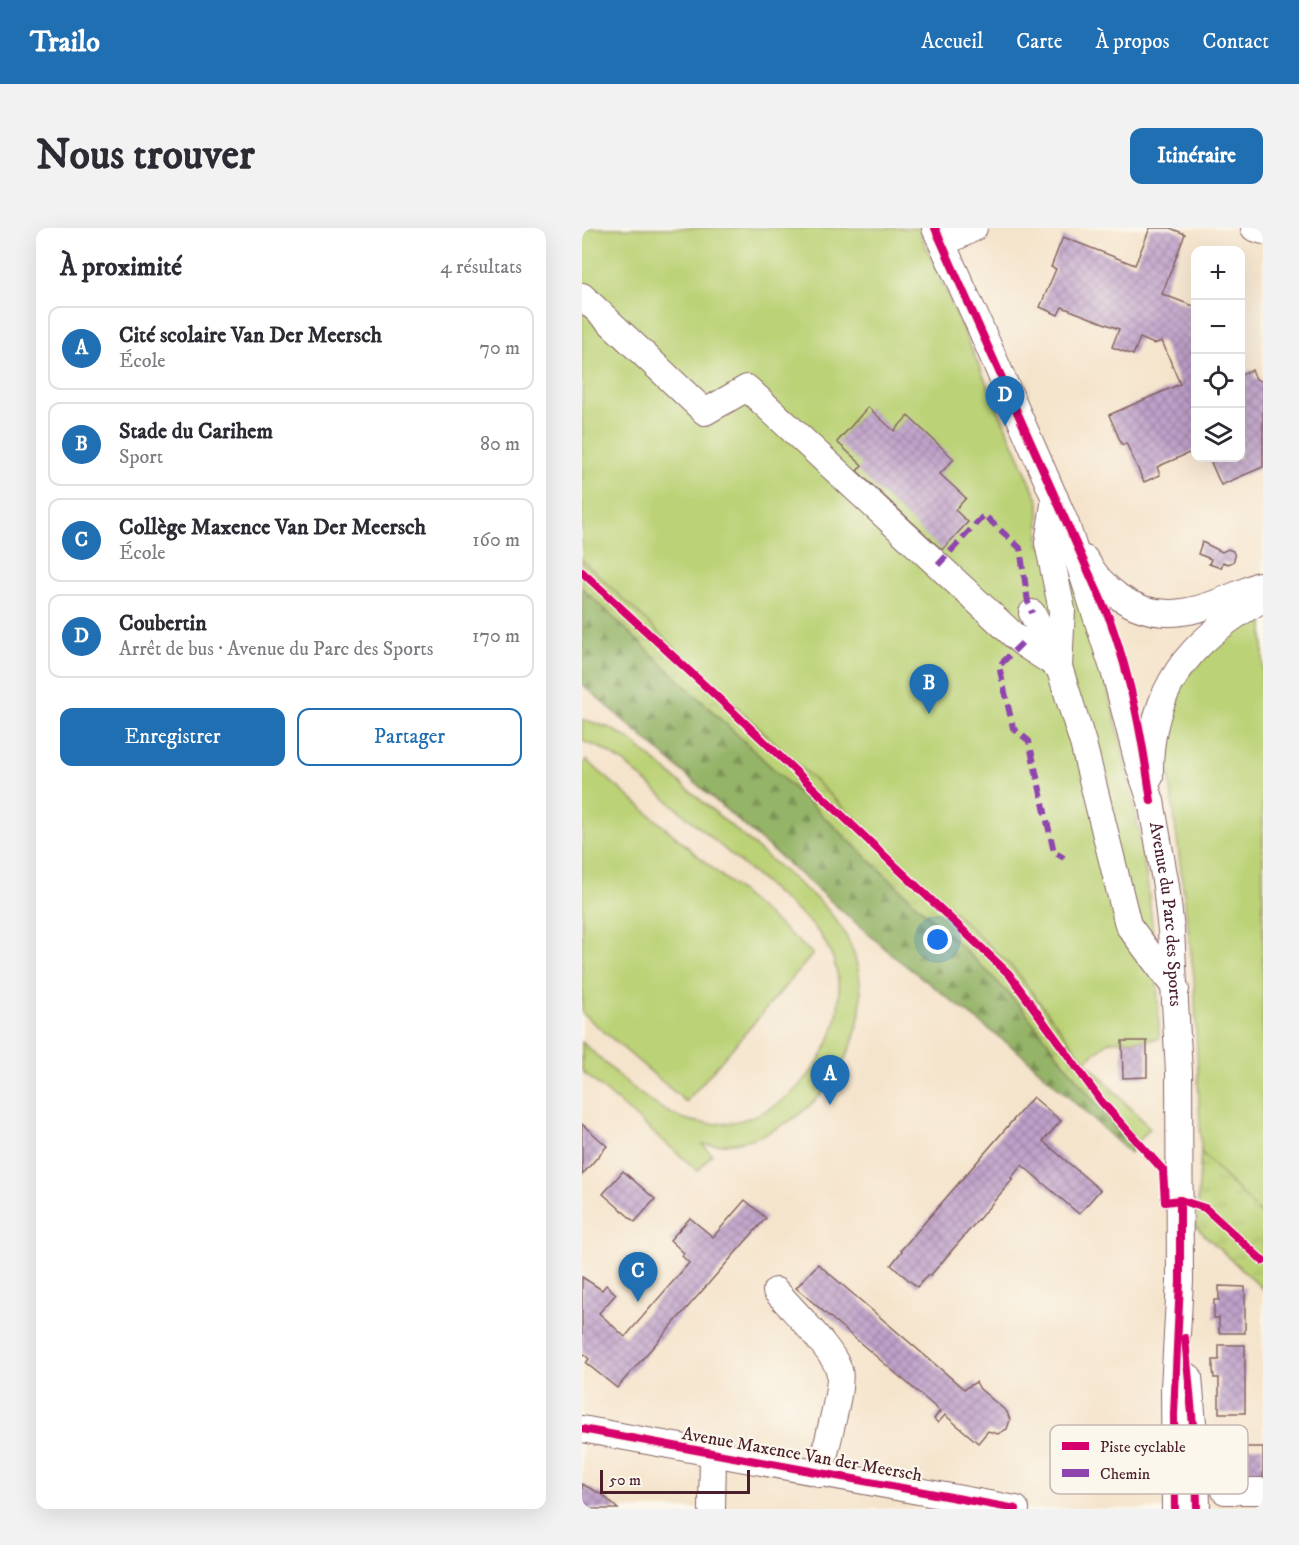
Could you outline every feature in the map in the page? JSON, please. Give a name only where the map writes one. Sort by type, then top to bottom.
[{"type":"street","points":[[938,236],[974,228]]},
{"type":"street","points":[[1254,228],[1263,231]]},
{"type":"street","name":"Avenue du Parc des Sports","points":[[938,236],[1066,524],[1106,646],[1138,763],[1151,801],[1166,886],[1176,989],[1179,1072],[1180,1281],[1174,1425]]},
{"type":"street","points":[[582,296],[705,412],[747,388],[1022,643],[1059,667]]},
{"type":"street","points":[[1055,497],[1048,543],[1062,610],[1059,667]]},
{"type":"street","points":[[1066,524],[1098,577],[1111,591],[1138,608],[1170,614],[1191,611],[1214,605],[1263,583]]},
{"type":"street","points":[[1151,801],[1152,739],[1159,710],[1173,679],[1196,646],[1212,632],[1263,599]]},
{"type":"street","points":[[1032,613],[1059,667],[1083,743],[1128,925],[1176,989]]},
{"type":"street","name":"Avenue du Parc des Sports","points":[[1180,1281],[1193,1425]]},
{"type":"street","points":[[776,1291],[831,1356],[839,1371],[839,1387],[820,1473]]},
{"type":"street","name":"Avenue Maxence Van der Meersch","points":[[582,1429],[1016,1509]]},
{"type":"street","points":[[712,1509],[713,1454]]},
{"type":"street","name":"Avenue du Parc des Sports","points":[[1197,1494],[1197,1509]]},
{"type":"green space","points":[[582,228],[918,228],[1039,502],[1039,544],[1061,543],[1091,629],[1120,739],[1140,838],[1154,938],[1159,1039],[1110,1041],[1085,1061],[1014,969],[582,560]]},
{"type":"green space","points":[[582,560],[1014,969],[1085,1061],[1150,1128],[1133,1148],[1121,1136],[1021,1007],[991,975],[582,588]]},
{"type":"green space","points":[[582,588],[991,975],[1021,1007],[1121,1136],[1133,1148],[1130,1153],[1025,1057],[896,958],[582,684]]},
{"type":"green space","points":[[1263,613],[1263,1216],[1201,1152],[1194,977],[1165,741],[1173,704],[1188,675],[1198,662],[1222,641]]},
{"type":"green space","points":[[582,719],[610,728],[629,739],[819,901],[847,939],[860,979],[858,1021],[845,1060],[820,1095],[788,1122],[748,1140],[703,1145],[712,1154],[698,1171],[582,1071],[582,1042],[632,1087],[674,1115],[688,1120],[727,1123],[763,1112],[795,1090],[819,1060],[835,1025],[839,987],[830,951],[805,918],[623,762],[601,748],[582,741]]},
{"type":"green space","points":[[586,760],[813,954],[686,1102],[582,1013],[582,765]]},
{"type":"green space","points":[[1201,1152],[1263,1216],[1263,1289],[1196,1227]]},
{"type":"building","points":[[1150,228],[1170,228],[1185,234],[1162,294],[1191,305],[1191,452],[1157,467],[1160,475],[1144,482],[1126,443],[1122,445],[1109,415],[1180,384],[1162,341],[1154,344],[1140,338],[1133,355],[1112,347],[1119,329],[1062,307],[1058,315],[1040,307],[1056,269],[1051,267],[1063,237],[1135,265]]},
{"type":"building","points":[[1252,370],[1256,379],[1263,382],[1263,467],[1221,485],[1211,462],[1245,462],[1245,373]]},
{"type":"building","points":[[868,407],[894,431],[908,416],[954,459],[940,474],[966,498],[955,510],[968,522],[942,550],[857,471],[862,465],[837,442]]},
{"type":"building","points":[[1202,542],[1222,552],[1228,549],[1233,551],[1235,557],[1233,562],[1228,564],[1223,562],[1221,568],[1209,564],[1211,559],[1198,554]]},
{"type":"building","points":[[1122,1041],[1147,1041],[1147,1077],[1123,1078]]},
{"type":"building","points":[[1033,1097],[1061,1121],[1043,1141],[1100,1190],[1079,1214],[1022,1165],[1011,1178],[1013,1179],[930,1276],[928,1275],[917,1287],[891,1265],[901,1250]]},
{"type":"building","points":[[582,1124],[607,1146],[582,1175]]},
{"type":"building","points":[[623,1171],[655,1199],[635,1222],[603,1194]]},
{"type":"building","points":[[745,1200],[766,1218],[617,1388],[586,1363],[589,1359],[582,1352],[582,1277],[602,1290],[606,1285],[616,1294],[599,1313],[625,1337],[689,1263],[682,1256],[684,1253],[670,1240],[690,1218],[713,1237]]},
{"type":"building","points":[[818,1264],[964,1389],[976,1382],[980,1389],[1007,1412],[1010,1420],[1007,1429],[998,1434],[988,1431],[978,1443],[945,1415],[938,1423],[934,1419],[940,1411],[796,1288]]},
{"type":"building","points":[[1219,1286],[1245,1287],[1245,1333],[1219,1333],[1219,1318],[1214,1318],[1214,1300],[1219,1300]]},
{"type":"building","points":[[1219,1345],[1245,1345],[1245,1413],[1219,1413],[1219,1378],[1214,1378],[1213,1360],[1219,1360]]},
{"type":"building","points":[[1248,1447],[1263,1447],[1263,1478],[1248,1478]]},
{"type":"building","points":[[582,1484],[603,1495],[618,1509],[582,1509]]},
{"type":"marked path","points":[[938,565],[984,515],[1020,548],[1028,602],[1032,613]]},
{"type":"marked path","points":[[1022,643],[999,666],[1013,728],[1029,741],[1054,852],[1064,858]]},
{"type":"cycle path","points":[[935,228],[1110,620],[1135,709],[1151,801]]},
{"type":"cycle path","points":[[582,572],[1009,974],[1101,1101],[1163,1170],[1165,1202],[1180,1200],[1205,1208],[1263,1261]]},
{"type":"cycle path","points":[[1174,1425],[1180,1281],[1180,1200]]},
{"type":"cycle path","points":[[1185,1338],[1193,1425]]},
{"type":"cycle path","points":[[582,1429],[1016,1509]]},
{"type":"cycle path","points":[[1175,1494],[1175,1509]]},
{"type":"cycle path","points":[[1197,1494],[1197,1509]]},
{"type":"place","name":"Coubertin","points":[[1005,426]]},
{"type":"place","name":"Stade du Carihem","points":[[929,714]]},
{"type":"place","name":"Cité scolaire Van Der Meersch","points":[[830,1105]]},
{"type":"place","name":"Collège Maxence Van Der Meersch","points":[[638,1302]]}]
